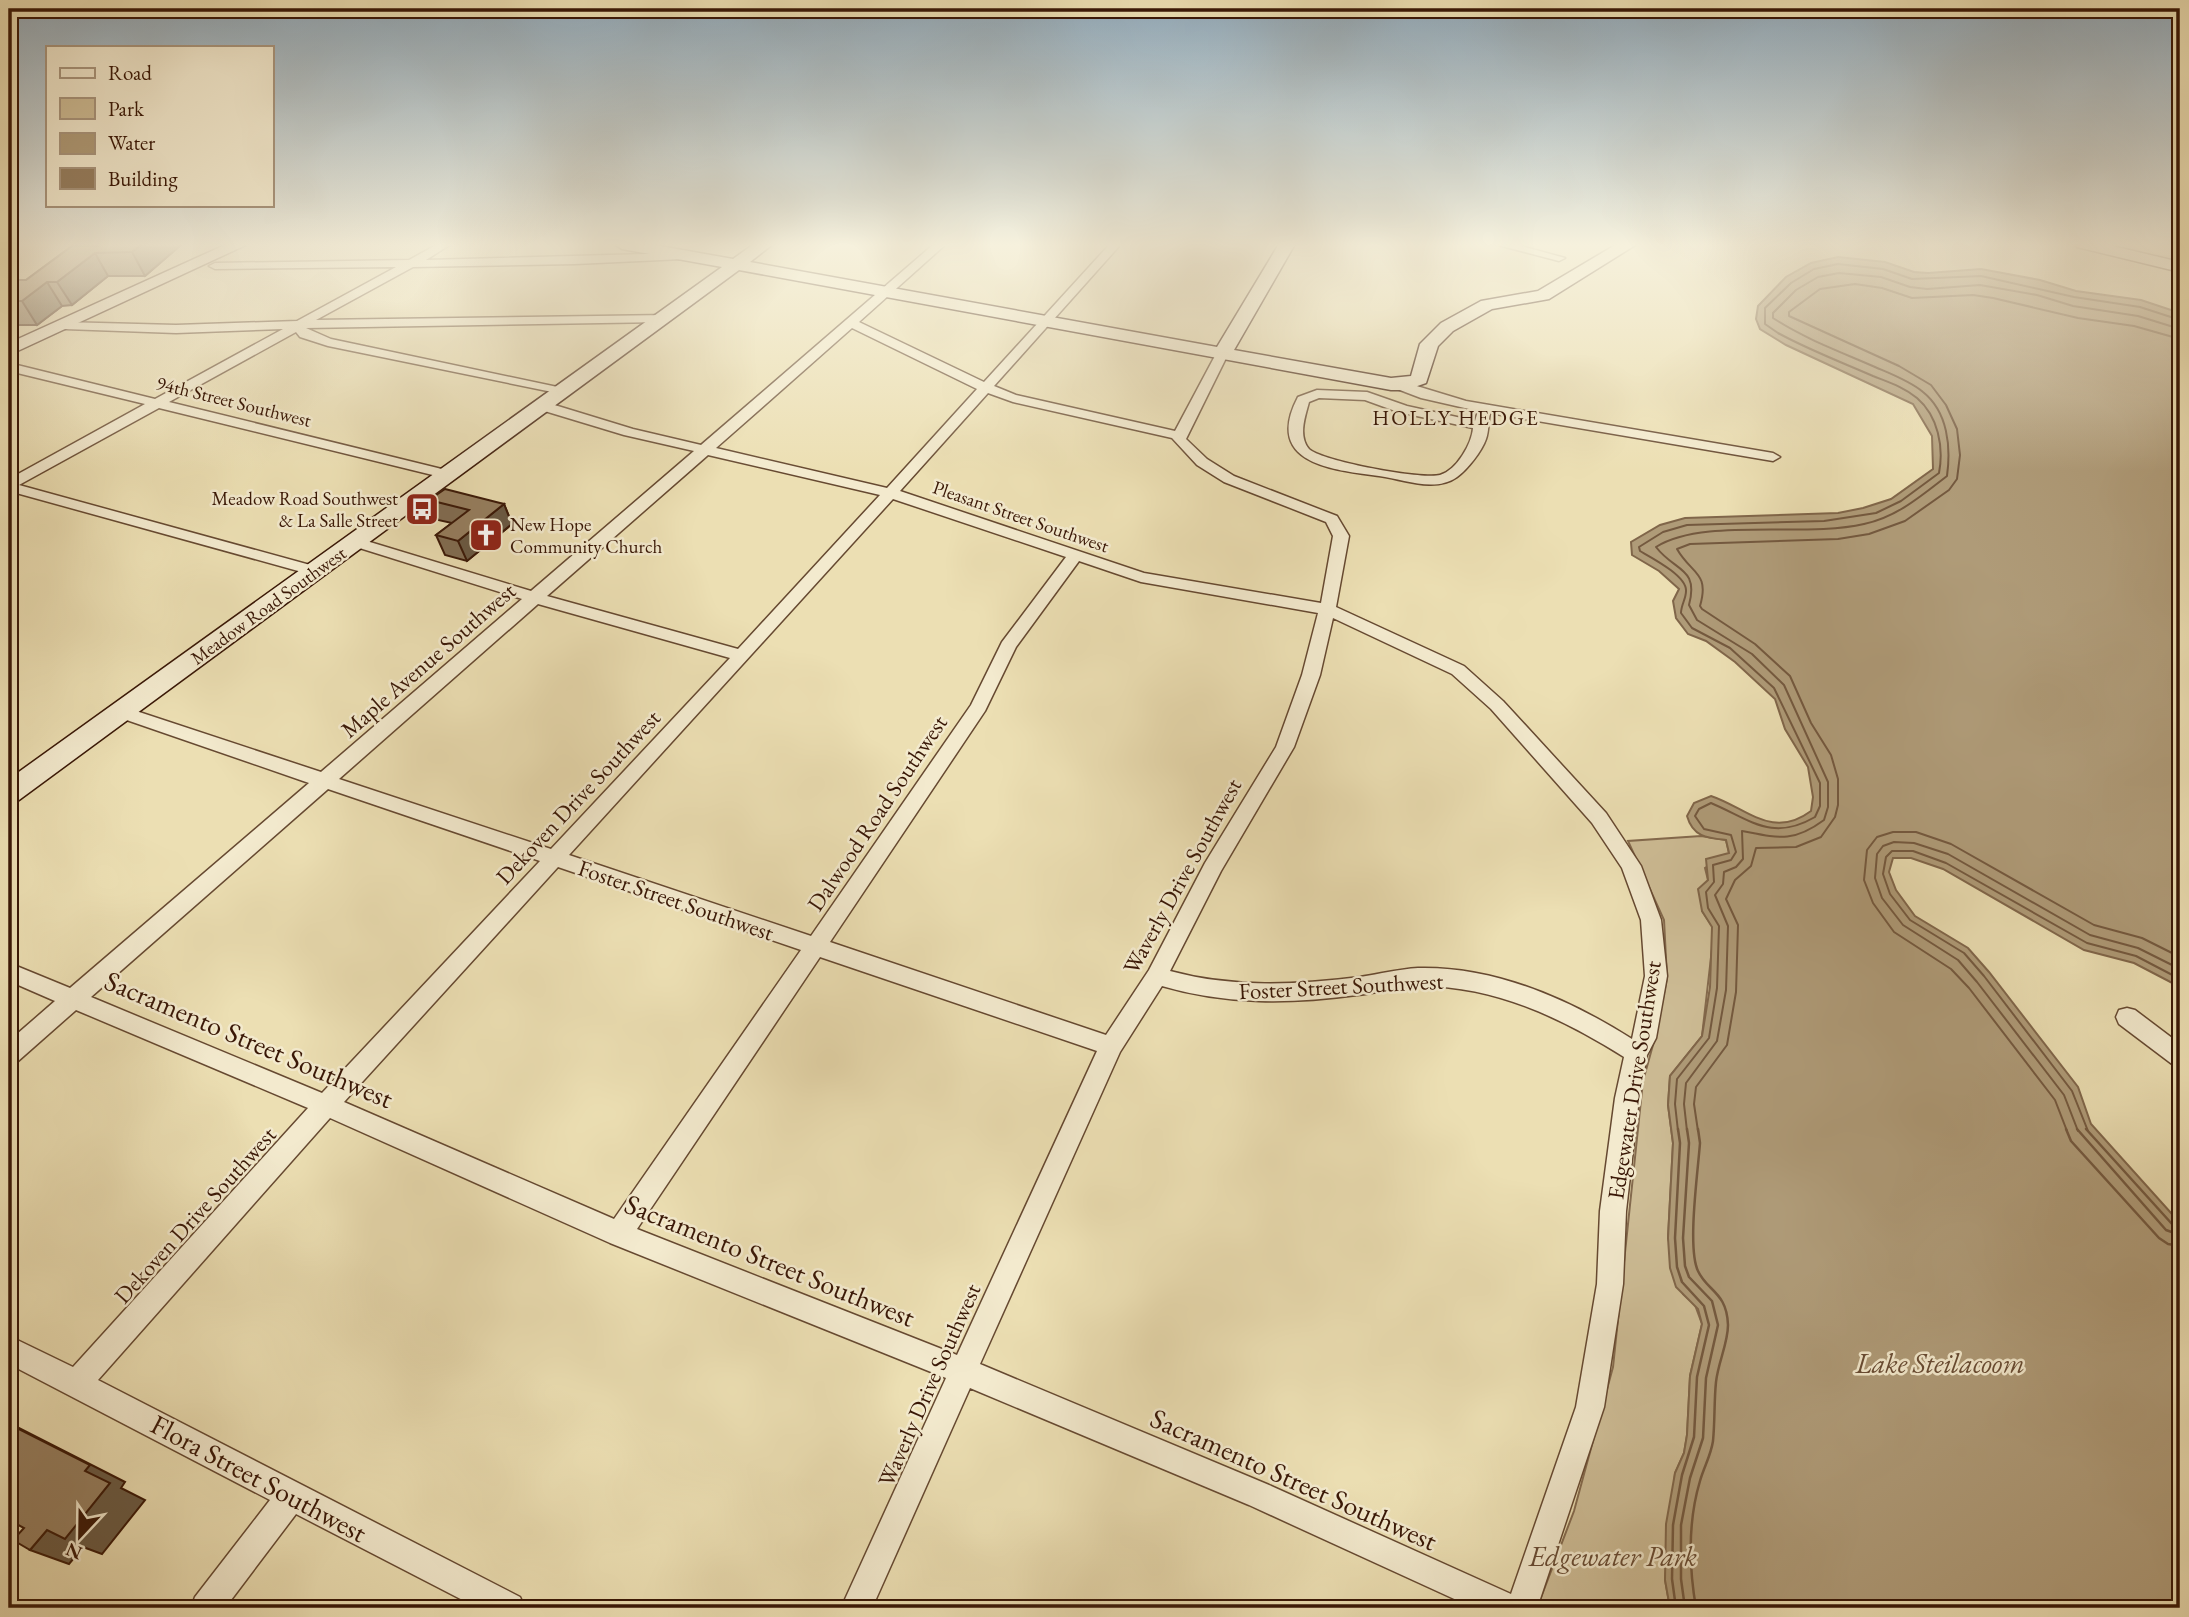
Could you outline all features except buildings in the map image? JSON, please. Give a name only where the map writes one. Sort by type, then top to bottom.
[{"type":"street","points":[[9,351],[77,319]]},
{"type":"street","points":[[9,486],[310,319]]},
{"type":"street","points":[[65,325],[114,329],[597,319]]},
{"type":"street","name":"Meadow Road Southwest","points":[[9,793],[662,319]]},
{"type":"street","name":"Maple Avenue Southwest","points":[[9,1055],[856,319]]},
{"type":"street","points":[[1033,319],[1397,384],[1426,395],[1480,407],[1773,457]]},
{"type":"street","name":"Dekoven Drive Southwest","points":[[77,1383],[326,1105],[743,656],[1037,329],[1049,319]]},
{"type":"street","points":[[852,323],[986,388],[1049,407],[1119,420],[1179,436],[1242,319]]},
{"type":"street","points":[[1397,384],[1419,379],[1429,344],[1447,327],[1461,319]]},
{"type":"street","points":[[298,326],[304,334],[328,342],[562,392]]},
{"type":"street","name":"94th Street Southwest","points":[[9,367],[449,475]]},
{"type":"street","points":[[1475,425],[1403,409],[1367,396],[1337,393],[1317,394],[1303,400],[1296,430],[1300,445],[1308,455],[1324,465],[1427,480],[1447,477],[1460,467],[1480,438],[1475,425],[1480,407]]},
{"type":"street","name":"Pleasant Street Southwest","points":[[543,406],[629,432],[891,493],[1140,577],[1326,609]]},
{"type":"street","name":"Waverly Drive Southwest","points":[[856,1608],[1111,1046],[1157,976],[1212,868],[1285,747],[1311,675],[1336,574],[1341,536],[1335,522],[1213,471],[1191,453],[1179,436]]},
{"type":"street","points":[[9,486],[315,571]]},
{"type":"street","points":[[355,542],[534,598],[743,656]]},
{"type":"street","name":"Dalwood Road Southwest","points":[[619,1234],[979,707],[1007,646],[1076,555]]},
{"type":"street","name":"Edgewater Drive Southwest","points":[[1326,609],[1458,670],[1497,705],[1599,818],[1618,844],[1631,866],[1655,938],[1656,976],[1645,1038],[1636,1053],[1627,1098],[1613,1211],[1610,1284],[1590,1407],[1522,1608]]},
{"type":"street","name":"Foster Street Southwest","points":[[121,712],[1111,1046]]},
{"type":"street","name":"Sacramento Street Southwest","points":[[9,972],[326,1105],[619,1234],[964,1371],[1259,1495],[1508,1608]]},
{"type":"street","name":"Foster Street Southwest","points":[[1157,976],[1191,987],[1262,995],[1420,977],[1474,982],[1507,990],[1562,1010],[1592,1024],[1636,1053]]},
{"type":"street","points":[[2127,1017],[2180,1057]]},
{"type":"street","name":"Flora Street Southwest","points":[[9,1349],[509,1608]]},
{"type":"street","points":[[206,1608],[291,1496]]},
{"type":"green space","name":"Edgewater Park","points":[[1701,836],[1726,840],[1729,853],[1705,868],[1708,880],[1702,911],[1712,926],[1713,940],[1702,1036],[1670,1076],[1668,1105],[1673,1143],[1668,1238],[1683,1294],[1695,1305],[1702,1324],[1690,1376],[1684,1453],[1675,1473],[1665,1580],[1670,1608],[1537,1608],[1574,1511],[1613,1367],[1643,1081],[1667,978],[1664,920],[1628,841]]},
{"type":"water","name":"Lake Steilacoom","points":[[1756,319],[2180,319],[2180,987],[2134,963],[2084,950],[1943,869],[1911,858],[1893,858],[1889,872],[1896,890],[1915,916],[1968,948],[1989,972],[2078,1087],[2091,1124],[2180,1223],[2180,1608],[1670,1608],[1665,1580],[1666,1524],[1675,1473],[1684,1453],[1690,1376],[1702,1324],[1698,1309],[1676,1287],[1670,1268],[1668,1238],[1673,1143],[1668,1105],[1670,1076],[1702,1036],[1710,987],[1712,927],[1702,911],[1698,889],[1708,880],[1706,859],[1729,853],[1726,840],[1707,837],[1697,832],[1687,816],[1694,803],[1711,796],[1760,819],[1784,823],[1811,811],[1813,797],[1808,767],[1785,729],[1775,699],[1735,662],[1706,641],[1688,634],[1676,618],[1673,601],[1679,589],[1659,571],[1632,555],[1631,542],[1660,525],[1685,518],[1838,513],[1863,508],[1891,499],[1933,469],[1932,436],[1913,404],[1786,345],[1760,329]]},
{"type":"place","name":"Meadow Road Southwest & La Salle Street","points":[[422,509]]},
{"type":"place","name":"New Hope Community Church","points":[[486,535]]},
{"type":"district","name":"HOLLY HEDGE","points":[[1456,418]]}]
